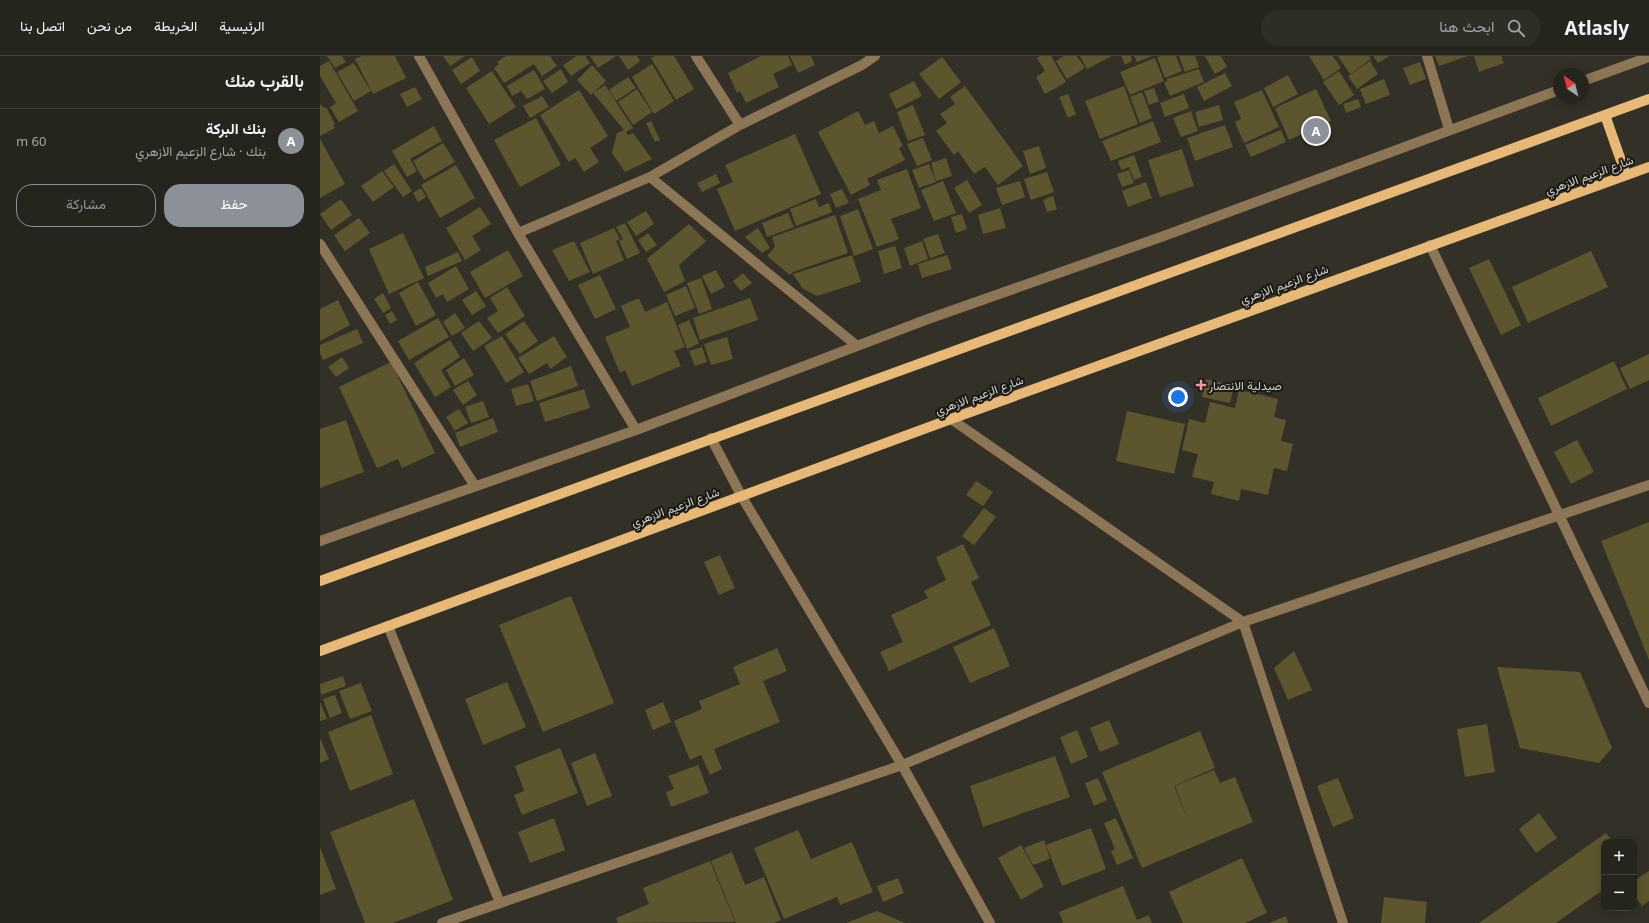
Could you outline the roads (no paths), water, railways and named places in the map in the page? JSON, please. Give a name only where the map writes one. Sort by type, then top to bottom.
[{"type":"main road","points":[[320,581],[1649,99]]},
{"type":"main road","points":[[1604,115],[1626,175]]},
{"type":"main road","name":"شارع الزعيم الازهري","points":[[320,651],[951,419],[1649,167]]},
{"type":"street","points":[[419,56],[518,233],[636,430]]},
{"type":"street","points":[[696,56],[740,125]]},
{"type":"street","points":[[518,233],[650,176],[740,125],[862,65],[875,56]]},
{"type":"street","points":[[1427,56],[1449,129]]},
{"type":"street","points":[[1589,79],[1649,57]]},
{"type":"street","points":[[320,541],[636,430],[856,345],[1161,237],[1449,129],[1553,92]]},
{"type":"street","points":[[650,176],[856,345]]},
{"type":"street","points":[[320,244],[323,254],[475,486]]},
{"type":"street","points":[[1430,245],[1649,703]]},
{"type":"street","points":[[951,419],[1243,622],[1343,923]]},
{"type":"street","points":[[711,438],[742,496],[902,765],[990,923]]},
{"type":"street","points":[[442,923],[902,765],[1243,622],[1559,514],[1649,485]]},
{"type":"street","points":[[388,626],[500,903]]},
{"type":"place","name":"بنك البركة","points":[[1316,131]]},
{"type":"place","name":"صيدلية الانتصار","points":[[1201,385]]}]
